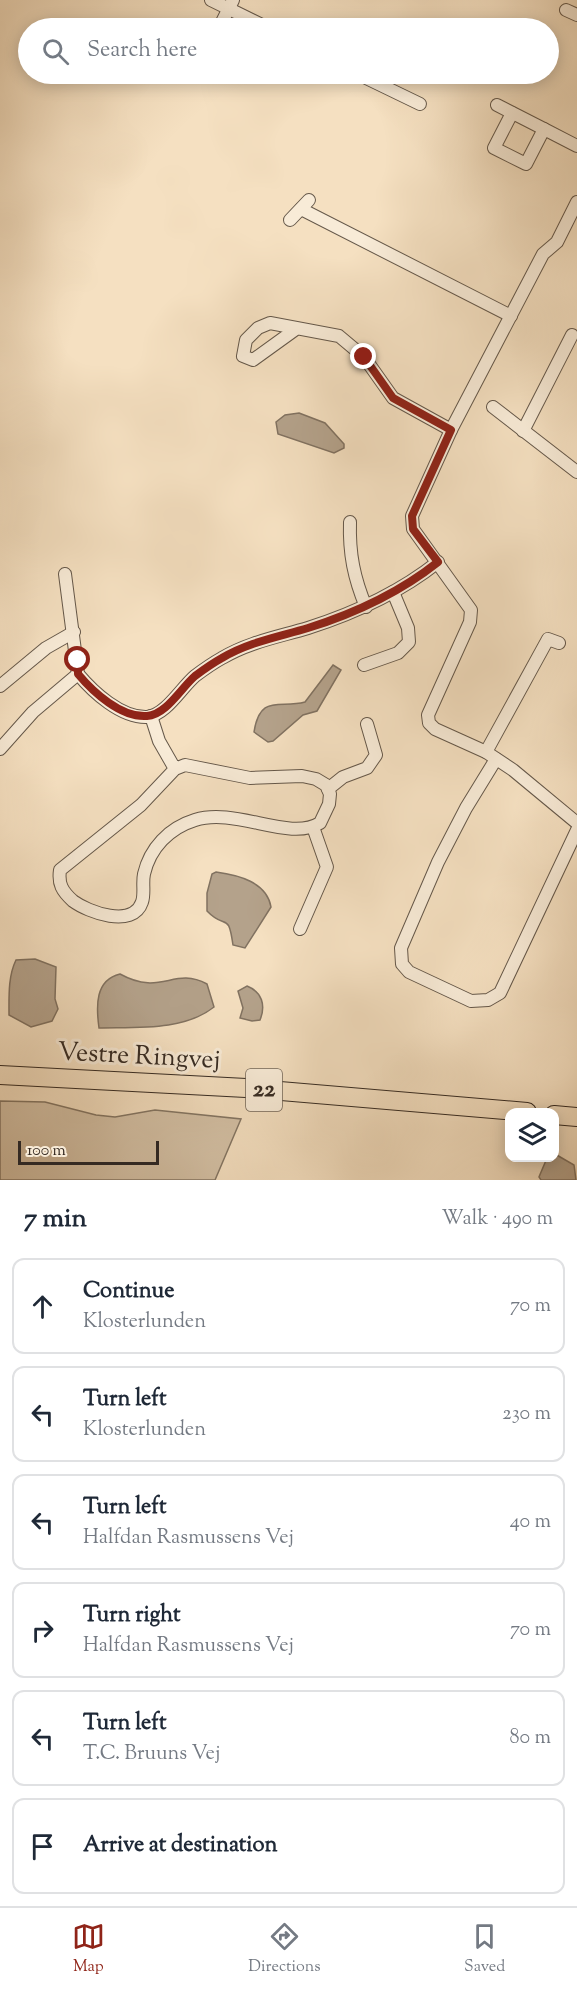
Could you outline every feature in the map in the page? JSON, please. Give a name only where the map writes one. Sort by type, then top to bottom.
[{"type":"main road","name":"Vestre Ringvej","points":[[0,1075],[246,1088],[505,1111]]},
{"type":"main road","points":[[559,1116],[577,1118]]},
{"type":"street","points":[[211,0],[230,4],[252,18]]},
{"type":"street","points":[[224,18],[230,4]]},
{"type":"street","points":[[379,84],[420,104]]},
{"type":"street","points":[[497,105],[577,146]]},
{"type":"street","points":[[512,113],[494,148],[526,164],[544,129]]},
{"type":"street","points":[[577,201],[557,242],[543,254],[451,430],[412,516],[413,529],[468,602],[470,622],[428,716],[429,723],[435,729],[491,755],[577,823]]},
{"type":"street","points":[[290,220],[305,204],[511,316]]},
{"type":"street","points":[[296,329],[339,336],[350,343],[364,357],[393,398],[451,430]]},
{"type":"street","points":[[523,430],[572,335]]},
{"type":"street","points":[[493,407],[577,472]]},
{"type":"street","points":[[350,522],[349,553],[356,582],[366,607]]},
{"type":"street","points":[[65,574],[78,674],[87,685],[117,707],[132,715],[151,716],[162,710],[195,677],[222,658],[258,641],[307,628],[366,607],[438,562]]},
{"type":"street","points":[[363,665],[398,653],[409,642],[408,628],[393,592]]},
{"type":"street","points":[[0,686],[46,648],[74,632]]},
{"type":"street","points":[[559,643],[548,639],[438,862],[401,948],[402,964],[409,972],[471,1001],[488,1000],[500,993],[577,830]]},
{"type":"street","points":[[0,749],[33,712],[78,674]]},
{"type":"street","points":[[151,716],[159,741],[175,769]]},
{"type":"street","points":[[328,789],[343,777],[367,768],[376,755],[367,724]]},
{"type":"street","points":[[185,765],[250,777],[316,778],[328,789],[329,804],[320,823],[300,830],[233,817],[194,820],[179,826],[156,846],[144,875],[142,902],[129,915],[99,914],[73,901],[62,890],[58,880],[60,870],[141,805],[175,769],[185,765]]},
{"type":"street","points":[[300,929],[327,867],[313,827]]},
{"type":"shaded area","points":[[299,413],[325,423],[344,444],[344,448],[334,453],[278,434],[276,422],[285,415]]},
{"type":"shaded area","points":[[333,665],[341,670],[317,711],[303,715],[273,741],[268,742],[254,732],[257,720],[266,707],[305,702]]},
{"type":"shaded area","points":[[216,872],[250,881],[264,891],[268,898],[271,907],[245,948],[233,945],[228,924],[213,917],[207,911],[207,893],[212,874]]},
{"type":"shaded area","points":[[35,959],[56,967],[55,999],[58,1009],[52,1021],[31,1027],[9,1015],[10,987],[16,960]]},
{"type":"shaded area","points":[[120,974],[147,983],[185,978],[195,979],[207,984],[214,1007],[202,1015],[174,1024],[99,1028],[99,995],[106,982]]},
{"type":"shaded area","points":[[247,986],[259,995],[261,1000],[263,1009],[260,1020],[240,1018],[243,1008],[238,991]]},
{"type":"shaded area","points":[[0,1101],[45,1102],[96,1115],[115,1117],[155,1110],[241,1119],[215,1180],[0,1180]]},
{"type":"shaded area","points":[[559,1156],[574,1165],[576,1180],[541,1180],[539,1177],[545,1162],[559,1162]]},
{"type":"route","points":[[78,660],[78,674],[100,695],[132,715],[151,716],[162,710],[195,677],[222,658],[258,641],[353,613],[379,601],[438,562],[413,529],[412,516],[451,430],[393,398],[364,357]]}]
